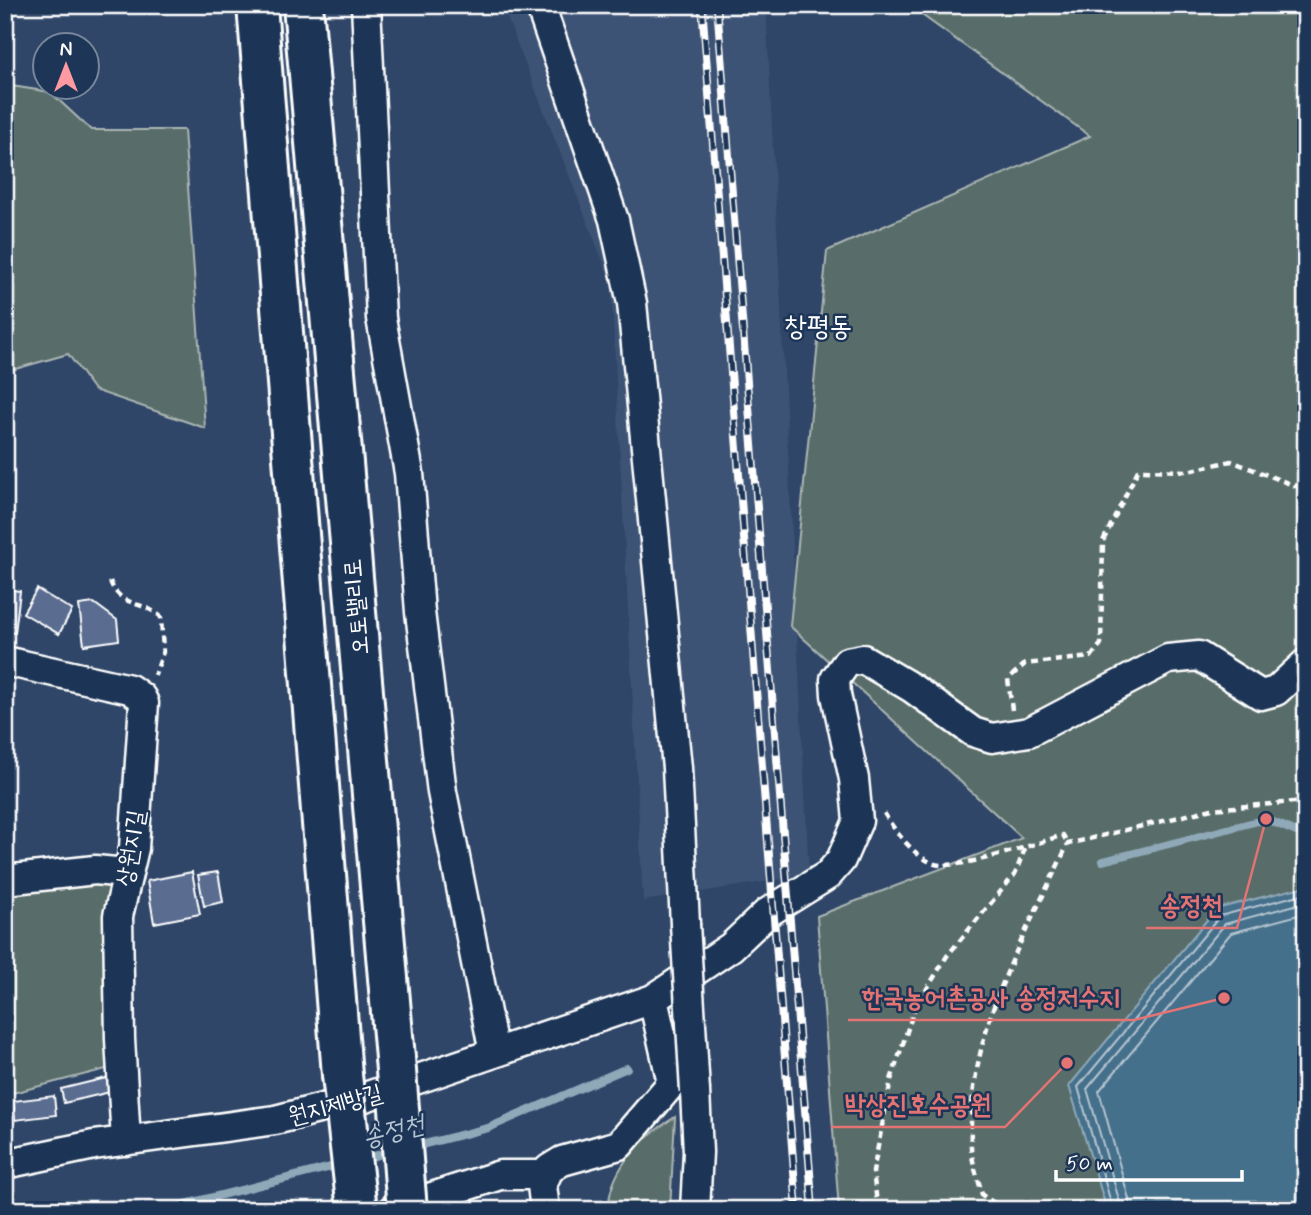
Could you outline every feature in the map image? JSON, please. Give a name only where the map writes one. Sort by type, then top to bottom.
[{"type":"highway","name":"오토밸리로","points":[[257,5],[342,1075],[357,1210]]},
{"type":"highway","name":"오토밸리로","points":[[303,5],[407,1210]]},
{"type":"highway","points":[[322,221],[323,5]]},
{"type":"street","points":[[366,5],[381,318],[409,473],[420,612],[442,792],[494,1053]]},
{"type":"street","points":[[540,5],[614,220],[632,303],[677,768],[685,924],[684,1084]]},
{"type":"street","points":[[1029,732],[1168,659],[1199,656],[1261,695],[1276,691],[1306,663]]},
{"type":"street","name":"원지제방길","points":[[5,1164],[51,1153],[275,1120],[362,1098],[653,999],[731,947],[766,913],[828,875],[841,860],[858,821],[854,779],[835,679],[847,662],[863,659],[912,688],[973,732],[992,737],[1029,732]]},
{"type":"street","points":[[5,661],[92,678],[130,689],[141,697]]},
{"type":"street","name":"상원지길","points":[[126,1141],[117,950],[118,916],[134,848],[145,709],[141,697]]},
{"type":"street","points":[[5,880],[95,870],[126,873]]},
{"type":"street","points":[[653,999],[684,1084],[698,1152],[695,1210]]},
{"type":"street","points":[[391,1210],[500,1175],[544,1175],[562,1161],[620,1145],[670,1086],[684,1084]]},
{"type":"street","points":[[544,1175],[542,1185],[545,1210]]},
{"type":"path","points":[[1029,732],[1013,713],[1008,679],[1025,664],[1091,657],[1101,644],[1103,541],[1138,470],[1188,471],[1231,461],[1306,490]]},
{"type":"path","points":[[110,581],[114,592],[126,602],[155,612],[164,628],[160,663],[150,687],[141,697]]},
{"type":"path","points":[[854,779],[870,792],[893,827],[919,855],[934,865],[974,861],[1063,835],[1068,844]]},
{"type":"path","points":[[1068,844],[1212,808],[1306,801]]},
{"type":"path","points":[[1005,1210],[982,1195],[971,1150],[974,1070],[990,1011],[1068,844]]},
{"type":"path","points":[[878,1210],[873,1172],[891,1080],[914,1010],[947,956],[1015,874],[1026,846]]},
{"type":"shaded area","points":[[502,5],[766,5],[809,875],[643,901],[611,282]]},
{"type":"green space","points":[[908,5],[1306,5],[1306,1210],[839,1210],[817,916],[1022,838],[790,626],[827,251],[1090,136]]},
{"type":"green space","points":[[5,85],[32,89],[32,102],[61,102],[91,130],[184,130],[205,428],[94,390],[68,354],[5,372]]},
{"type":"green space","points":[[111,875],[114,1067],[5,1095],[5,884]]},
{"type":"green space","points":[[675,1117],[670,1210],[608,1210],[610,1195],[621,1167],[639,1144]]},
{"type":"water","points":[[1306,886],[1306,1210],[1107,1210],[1069,1086],[1216,909]]},
{"type":"building","points":[[5,589],[20,591],[15,633],[5,632]]},
{"type":"building","points":[[37,589],[72,610],[59,634],[23,613]]},
{"type":"building","points":[[94,603],[117,620],[119,640],[84,645],[79,605]]},
{"type":"building","points":[[192,872],[200,914],[154,923],[147,881]]},
{"type":"building","points":[[218,872],[223,902],[204,906],[198,875]]},
{"type":"building","points":[[106,1078],[110,1092],[64,1103],[61,1089]]},
{"type":"building","points":[[54,1096],[56,1115],[15,1120],[13,1101]]},
{"type":"waterway","name":"송정천","points":[[1103,861],[1266,819],[1306,836]]},
{"type":"waterway","name":"송정천","points":[[413,1147],[488,1128],[627,1068]]},
{"type":"waterway","name":"송정천","points":[[362,1159],[394,1151]]},
{"type":"waterway","name":"송정천","points":[[162,1210],[343,1164]]},
{"type":"railway","points":[[702,5],[797,1210]]},
{"type":"railway","points":[[717,5],[813,1210]]},
{"type":"place","name":"송정천","points":[[1266,819]]},
{"type":"place","name":"한국농어촌공사 송정저수지","points":[[1224,998]]},
{"type":"place","name":"박상진호수공원","points":[[1067,1063]]},
{"type":"district","name":"창평동","points":[[818,325]]}]
